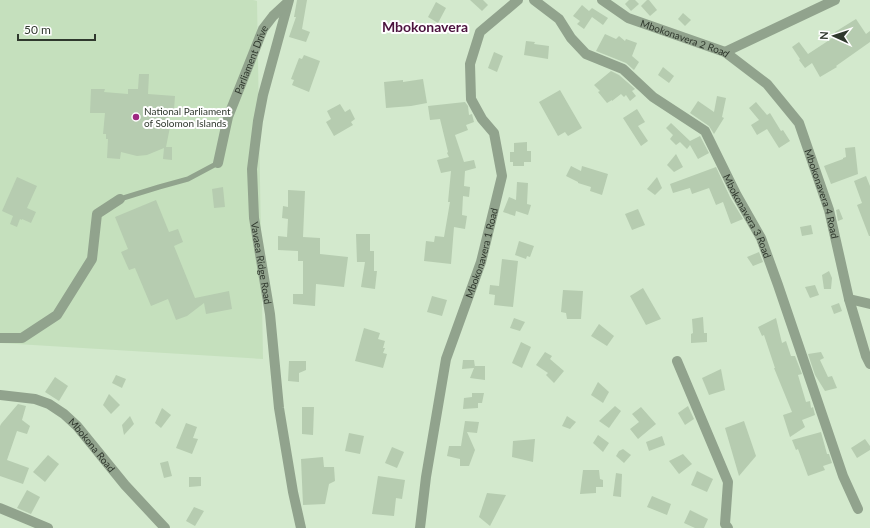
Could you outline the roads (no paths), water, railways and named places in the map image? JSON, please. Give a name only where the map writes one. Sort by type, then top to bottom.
[{"type":"street","name":"Mbokonavera 1 Road","points":[[420,528],[426,477],[446,359],[481,262],[502,176],[494,133],[482,118],[472,99],[470,64],[480,32],[518,0]]},
{"type":"street","name":"Mbokonavera 3 Road","points":[[534,0],[559,19],[571,38],[586,54],[623,69],[653,98],[705,131],[736,194],[761,238],[843,476],[858,510]]},
{"type":"street","name":"Mbokonavera 2 Road","points":[[602,0],[628,18],[725,52],[835,0]]},
{"type":"street","name":"Parliament Drive","points":[[218,163],[228,117],[263,29],[273,16],[289,1]]},
{"type":"street","name":"Vavaea Ridge Road","points":[[289,1],[263,95],[252,169],[254,218],[270,314],[279,408],[293,492],[301,528]]},
{"type":"street","name":"Mbokonavera 4 Road","points":[[725,52],[767,84],[799,123],[829,210],[849,299],[866,356],[870,364]]},
{"type":"street","points":[[0,338],[22,338],[57,315],[92,259],[97,214],[120,199]]},
{"type":"street","points":[[849,299],[870,304]]},
{"type":"street","points":[[677,361],[728,482],[725,527]]},
{"type":"street","name":"Mbokona Road","points":[[0,396],[35,399],[49,404],[64,414],[77,426],[125,485],[165,528]]},
{"type":"street","points":[[0,508],[48,528]]},
{"type":"lane","name":"Parliament Drive","points":[[120,199],[188,179],[218,163]]},
{"type":"place","name":"National Parliament of Solomon Islands","points":[[136,117]]},
{"type":"district","name":"Mbokonavera","points":[[425,26]]}]
